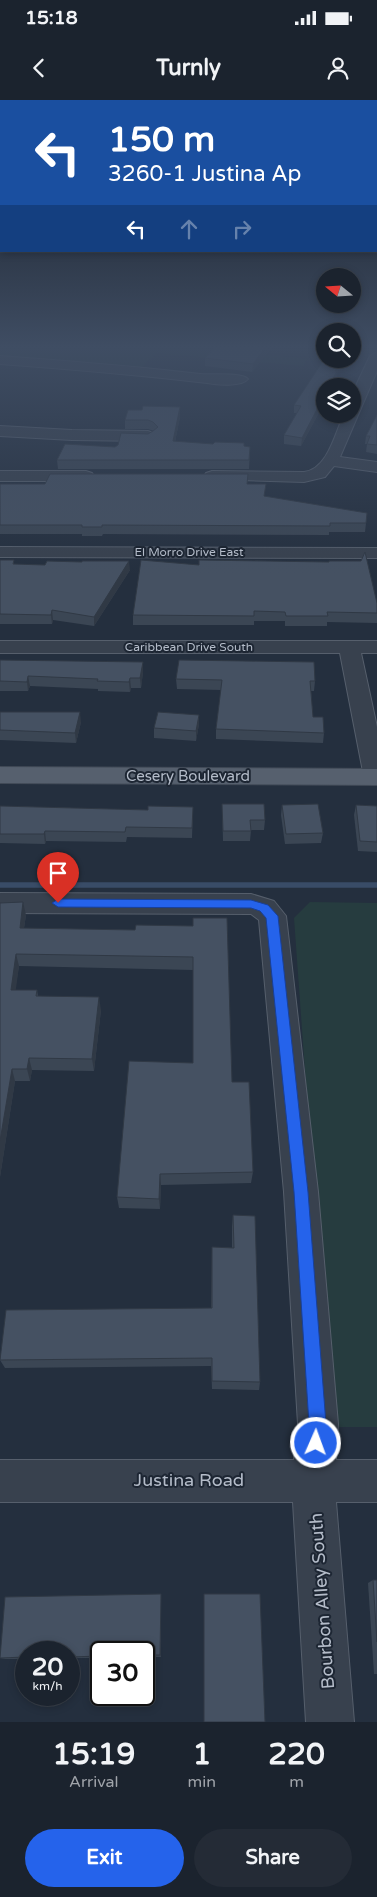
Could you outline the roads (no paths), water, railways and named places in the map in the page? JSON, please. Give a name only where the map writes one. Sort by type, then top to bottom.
[{"type":"main road","name":"Cesery Boulevard","points":[[0,776],[377,777]]},
{"type":"street","points":[[196,476],[304,477],[324,470],[349,424]]},
{"type":"street","points":[[0,431],[72,435],[148,436]]},
{"type":"street","points":[[330,461],[377,467]]},
{"type":"street","points":[[0,476],[98,476]]},
{"type":"street","name":"El Morro Drive East","points":[[0,552],[377,553]]},
{"type":"street","name":"Caribbean Drive South","points":[[0,647],[377,647]]},
{"type":"street","points":[[349,647],[377,777]]},
{"type":"street","name":"Bourbon Alley South","points":[[0,903],[251,904],[264,908],[272,916],[301,1192],[318,1424],[313,1480],[330,1722]]},
{"type":"street","name":"Justina Road","points":[[0,1481],[377,1481]]},
{"type":"waterway","points":[[0,885],[377,885]]}]
